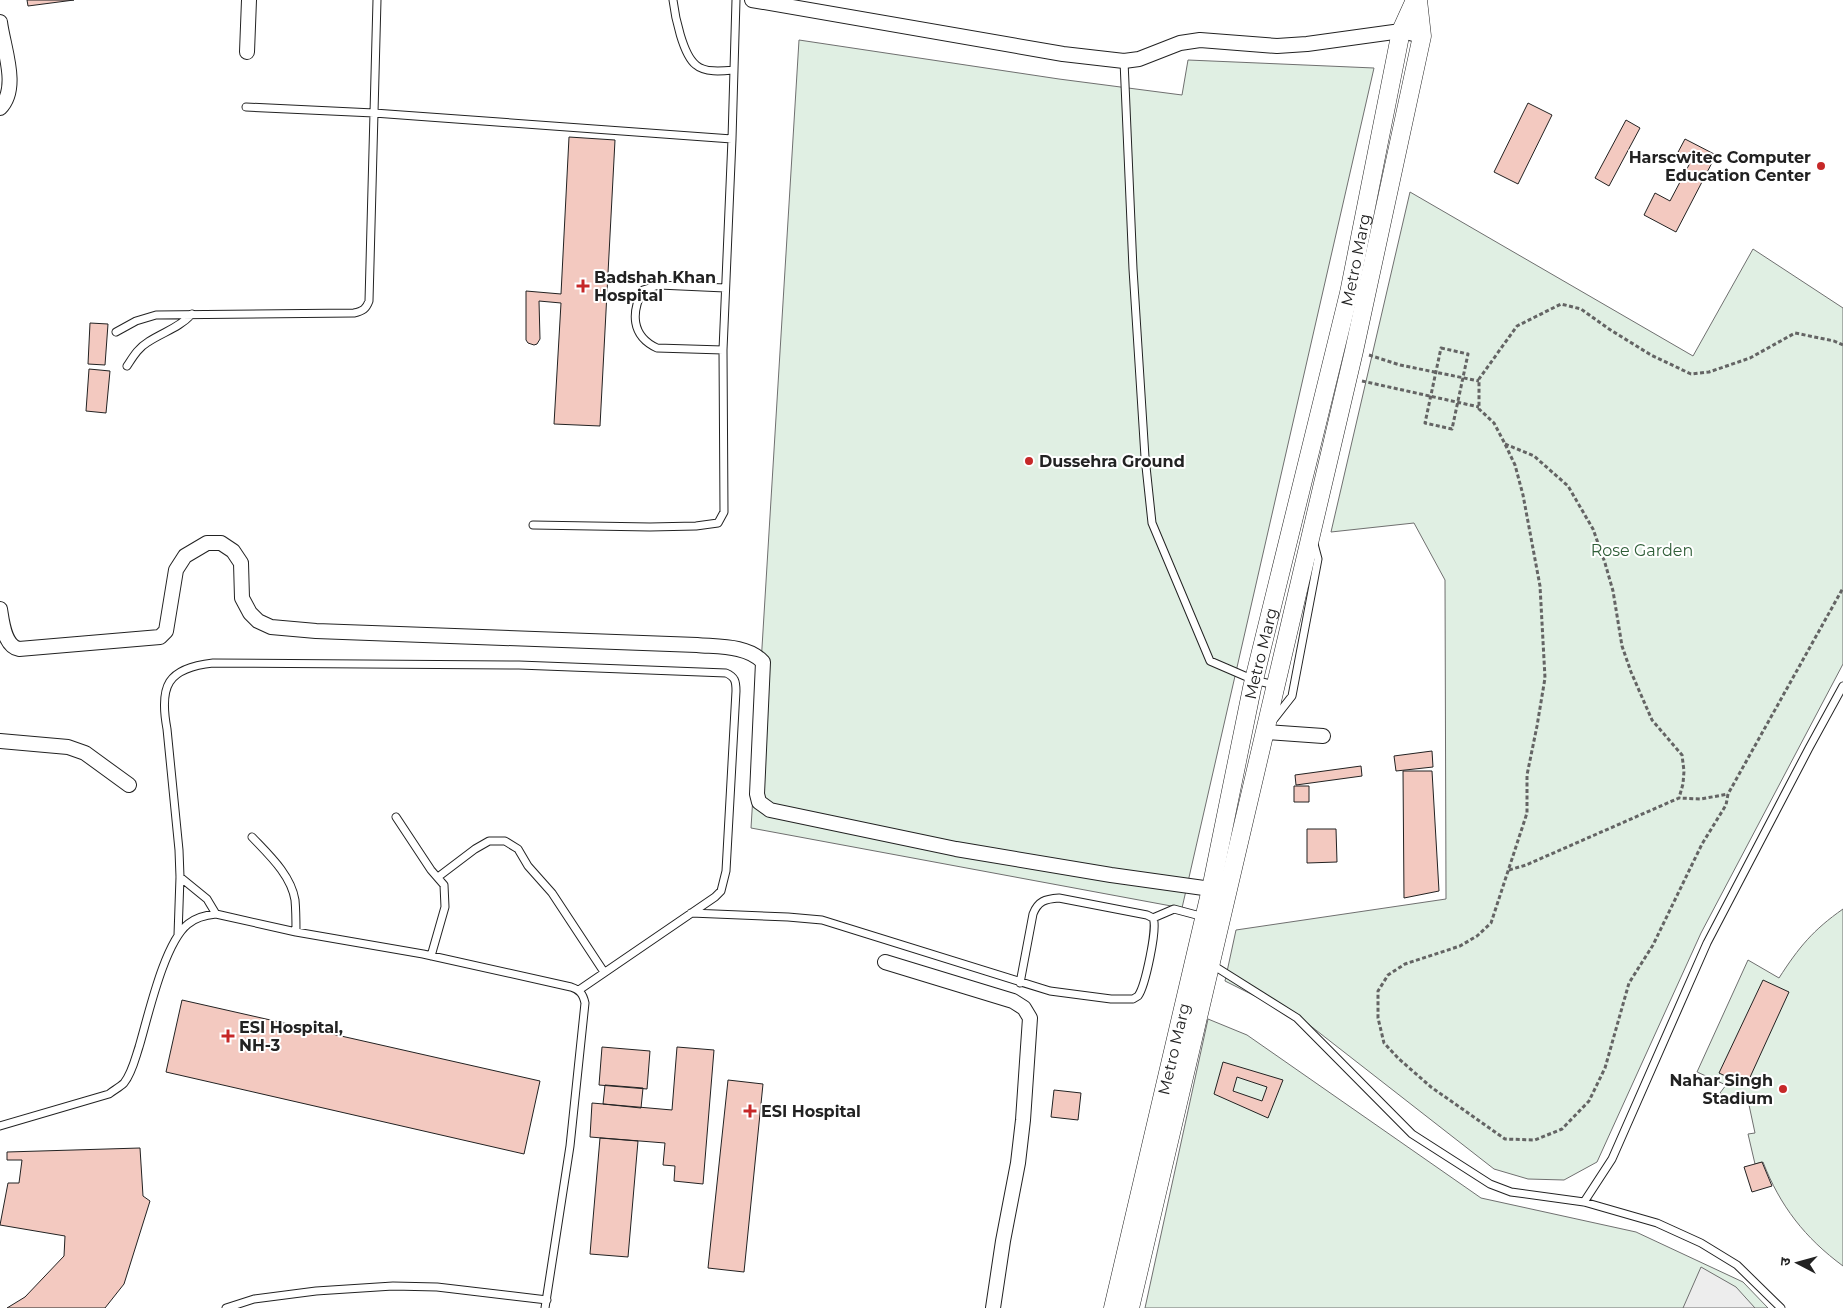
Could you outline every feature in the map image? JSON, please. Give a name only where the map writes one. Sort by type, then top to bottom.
[{"type":"street","points":[[247,52],[250,0]]},
{"type":"street","points":[[752,0],[1063,54],[1124,61],[1193,41],[1278,46],[1307,44],[1401,31],[1422,36]]},
{"type":"street","name":"Metro Marg","points":[[1113,1308],[1211,889],[1254,680],[1349,292],[1401,31],[1416,0]]},
{"type":"street","name":"Metro Marg","points":[[1130,1308],[1354,351],[1422,36],[1416,0]]},
{"type":"street","points":[[0,26],[9,76],[9,90],[6,100],[0,108]]},
{"type":"street","points":[[0,608],[9,643],[19,650],[160,637],[166,631],[176,570],[185,556],[207,543],[221,543],[233,552],[241,563],[242,598],[250,613],[258,621],[271,627],[316,631],[697,645],[740,649],[757,655],[763,662],[757,794],[759,802],[770,810],[956,849],[1211,889]]},
{"type":"street","points":[[0,650],[14,648]]},
{"type":"street","points":[[1265,732],[1324,736]]},
{"type":"street","points":[[0,741],[68,747],[77,750],[85,753],[129,784]]},
{"type":"street","points":[[885,962],[1013,1001],[1024,1008],[1030,1018],[1019,1154],[993,1308]]},
{"type":"lane","points":[[116,332],[147,317],[192,314],[354,313],[363,311],[367,306],[369,301],[377,0]]},
{"type":"lane","points":[[673,0],[682,38],[689,57],[697,66],[708,70],[734,70]]},
{"type":"lane","points":[[534,525],[696,526],[718,523],[724,512],[723,350],[736,0]]},
{"type":"lane","points":[[1124,61],[1133,269],[1145,457],[1152,523],[1210,661],[1254,680],[1276,685]]},
{"type":"lane","points":[[246,107],[374,113],[732,139]]},
{"type":"lane","points":[[723,350],[662,348],[647,344],[635,324],[635,312],[642,290],[650,286],[725,288]]},
{"type":"lane","points":[[127,366],[147,342],[180,325],[192,314]]},
{"type":"lane","points":[[1265,732],[1292,696],[1318,559],[1311,532]]},
{"type":"lane","points":[[0,1126],[109,1094],[124,1083],[134,1062],[158,982],[178,934],[180,877],[164,696],[175,674],[182,669],[196,665],[223,663],[519,665],[718,672],[733,676],[736,683],[726,871],[721,890],[715,897],[579,990]]},
{"type":"lane","points":[[1584,1202],[1612,1160],[1707,943],[1843,686]]},
{"type":"lane","points":[[396,816],[444,885],[445,907],[431,956]]},
{"type":"lane","points":[[252,837],[277,864],[293,890],[296,932]]},
{"type":"lane","points":[[438,877],[490,841],[505,841],[518,849],[528,866],[552,893],[604,972]]},
{"type":"lane","points":[[180,877],[207,899],[216,914]]},
{"type":"lane","points":[[1020,983],[1033,914],[1036,905],[1041,901],[1059,898],[1147,915],[1153,918],[1174,909],[1204,916]]},
{"type":"lane","points":[[691,913],[822,920],[1050,992],[1111,999],[1138,996],[1145,984],[1155,928],[1153,918]]},
{"type":"lane","points":[[178,934],[188,924],[208,914],[216,914],[296,932],[431,956],[579,990],[584,997],[585,1003],[570,1146],[546,1304],[437,1287],[393,1286],[316,1291],[254,1299],[226,1308]]},
{"type":"lane","points":[[1194,960],[1211,964],[1297,1018],[1412,1134],[1490,1184],[1501,1189],[1536,1196],[1584,1202],[1657,1223],[1701,1243],[1737,1265],[1781,1308]]},
{"type":"path","points":[[1479,407],[1479,379],[1517,326],[1561,304],[1581,309],[1608,329],[1651,355],[1691,374],[1709,372],[1750,358],[1795,333],[1843,345]]},
{"type":"path","points":[[1441,348],[1468,354],[1452,429],[1425,423],[1436,372],[1441,348]]},
{"type":"path","points":[[1354,351],[1400,365],[1479,381]]},
{"type":"path","points":[[1347,378],[1479,407],[1494,423],[1505,444],[1515,465],[1523,495],[1540,586],[1545,678],[1527,775],[1527,813],[1491,923],[1477,936],[1460,946],[1406,964],[1388,976],[1378,991],[1378,1018],[1384,1042],[1399,1059],[1431,1087],[1504,1139],[1535,1140],[1562,1130],[1589,1101],[1604,1068],[1629,983],[1653,945],[1702,844],[1726,805],[1728,794],[1843,588]]},
{"type":"path","points":[[1505,444],[1534,456],[1568,486],[1593,529],[1610,582],[1622,646],[1631,672],[1652,720],[1682,755],[1684,770],[1678,798]]},
{"type":"path","points":[[1508,870],[1526,866],[1678,798],[1701,799],[1728,794]]},
{"type":"green space","name":"Dussehra Ground","points":[[799,40],[1059,79],[1182,95],[1188,60],[1374,68],[1182,908],[751,828]]},
{"type":"green space","name":"Rose Garden","points":[[1410,192],[1693,356],[1753,249],[1843,308],[1843,664],[1701,933],[1597,1162],[1564,1180],[1528,1179],[1494,1169],[1303,1020],[1225,981],[1236,930],[1446,899],[1445,580],[1414,523],[1331,532]]},
{"type":"green space","name":"Nahar Singh Stadium","points":[[1843,909],[1843,1266],[1817,1244],[1795,1220],[1777,1193],[1763,1162],[1755,1164],[1748,1134],[1755,1133],[1749,1105],[1720,1093],[1726,1085],[1697,1072],[1748,960],[1779,978],[1807,940],[1823,924]]},
{"type":"green space","points":[[1208,1019],[1247,1035],[1481,1198],[1636,1232],[1743,1282],[1768,1308],[1145,1308]]},
{"type":"shaded area","points":[[1701,1267],[1736,1287],[1755,1308],[1683,1308]]},
{"type":"building","points":[[27,0],[74,0],[28,6]]},
{"type":"building","points":[[1528,103],[1552,115],[1518,184],[1494,172]]},
{"type":"building","points":[[1626,120],[1640,128],[1609,186],[1595,178]]},
{"type":"building","points":[[569,137],[615,140],[600,426],[554,424],[561,303],[539,301],[540,339],[534,345],[526,340],[526,291],[561,294]]},
{"type":"building","points":[[1685,139],[1716,155],[1676,232],[1644,215],[1655,193],[1670,201],[1690,163],[1676,156]]},
{"type":"building","points":[[90,323],[108,324],[105,365],[88,364]]},
{"type":"building","points":[[89,369],[110,371],[106,413],[86,411]]},
{"type":"building","points":[[1432,751],[1433,767],[1396,771],[1394,756]]},
{"type":"building","points":[[1361,766],[1362,776],[1296,785],[1295,775]]},
{"type":"building","points":[[1403,771],[1432,771],[1439,891],[1404,898]]},
{"type":"building","points":[[1294,786],[1309,786],[1309,802],[1294,802]]},
{"type":"building","points":[[1307,829],[1336,829],[1337,862],[1307,863]]},
{"type":"building","points":[[1763,980],[1789,992],[1746,1086],[1719,1073]]},
{"type":"building","points":[[182,1000],[540,1081],[524,1154],[166,1072]]},
{"type":"building","points":[[602,1047],[650,1051],[647,1089],[599,1085]]},
{"type":"building","points":[[677,1047],[714,1050],[703,1184],[674,1181],[675,1166],[663,1165],[665,1143],[590,1137],[592,1103],[672,1110]]},
{"type":"building","points":[[1223,1062],[1283,1080],[1268,1118],[1214,1094]],"holes":[[[1237,1077],[1267,1087],[1262,1101],[1233,1091]]]},
{"type":"building","points":[[728,1080],[763,1084],[744,1272],[708,1268]]},
{"type":"building","points":[[605,1085],[643,1088],[641,1108],[603,1104]]},
{"type":"building","points":[[1054,1090],[1081,1093],[1078,1120],[1051,1117]]},
{"type":"building","points":[[600,1138],[638,1141],[628,1257],[590,1254]]},
{"type":"building","points":[[140,1148],[143,1196],[150,1201],[124,1284],[105,1308],[7,1308],[25,1297],[64,1256],[65,1236],[0,1225],[8,1183],[19,1183],[22,1160],[7,1160],[7,1152]]},
{"type":"building","points":[[1762,1162],[1772,1186],[1752,1192],[1744,1167]]},
{"type":"place","name":"Harscwitec Computer Education Center","points":[[1821,166]]},
{"type":"place","name":"Badshah Khan Hospital","points":[[583,286]]},
{"type":"place","name":"Dussehra Ground","points":[[1029,461]]},
{"type":"place","name":"ESI Hospital, NH-3","points":[[228,1036]]},
{"type":"place","name":"Nahar Singh Stadium","points":[[1783,1089]]},
{"type":"place","name":"ESI Hospital","points":[[750,1111]]}]
